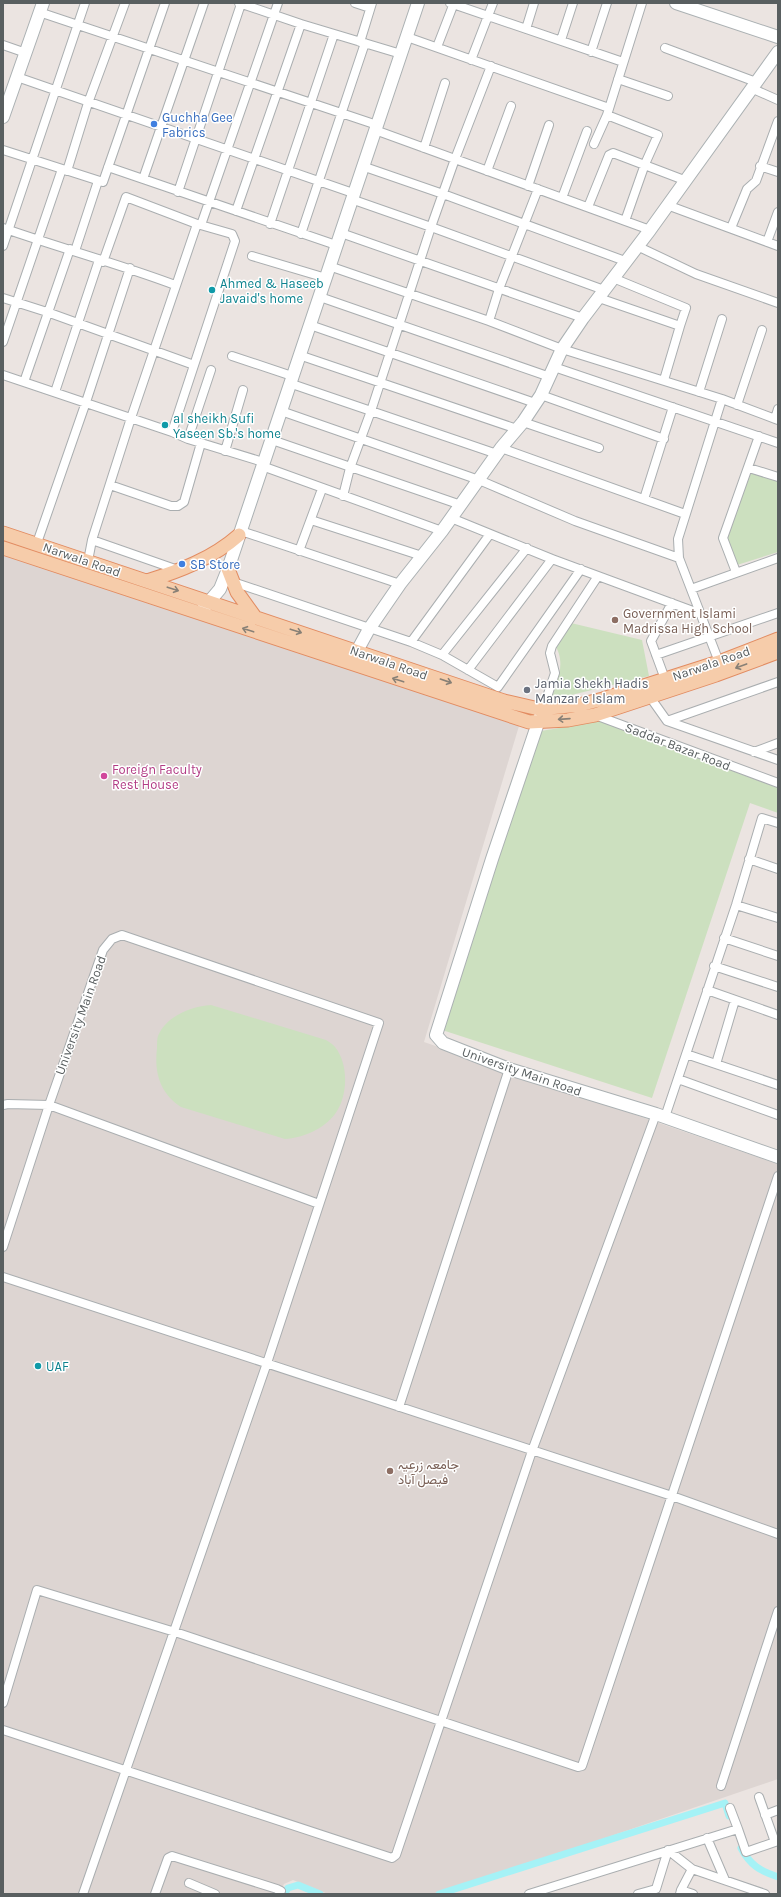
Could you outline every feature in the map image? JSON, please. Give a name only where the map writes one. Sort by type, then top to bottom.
[{"type":"main road","name":"Narwala Road","points":[[3,532],[504,701],[544,709],[579,705],[718,662],[778,640]]},
{"type":"main road","points":[[147,581],[208,558],[227,546],[240,533]]},
{"type":"main road","name":"Narwala Road","points":[[3,548],[529,722],[568,720],[595,715],[778,652]]},
{"type":"main road","points":[[228,577],[245,605],[255,617]]},
{"type":"street","points":[[3,246],[6,229],[32,160],[85,3]]},
{"type":"street","points":[[3,342],[16,302],[125,3]]},
{"type":"street","points":[[3,150],[103,182],[148,48],[165,3]]},
{"type":"street","points":[[143,179],[204,3]]},
{"type":"street","points":[[178,192],[240,3],[301,24],[401,54]]},
{"type":"street","points":[[88,561],[92,540],[176,285],[209,202],[278,3]]},
{"type":"street","points":[[301,234],[342,113],[363,42],[371,6],[355,3]]},
{"type":"street","points":[[197,613],[211,602],[228,577],[240,533],[418,3]]},
{"type":"street","points":[[437,47],[453,3],[489,17],[623,62]]},
{"type":"street","points":[[471,60],[489,17],[493,3]]},
{"type":"street","points":[[526,29],[534,3]]},
{"type":"street","points":[[561,40],[573,3]]},
{"type":"street","points":[[591,52],[607,3]]},
{"type":"street","points":[[594,144],[608,112],[642,3]]},
{"type":"street","points":[[676,3],[778,37]]},
{"type":"street","points":[[3,117],[6,100],[17,78],[41,8],[77,24],[342,113],[424,148],[650,230]]},
{"type":"street","points":[[236,211],[301,24]]},
{"type":"street","points":[[270,224],[334,34]]},
{"type":"street","points":[[407,37],[491,66],[608,112],[658,135],[645,164],[625,221]]},
{"type":"street","points":[[3,46],[26,52]]},
{"type":"street","points":[[665,48],[754,85],[778,100]]},
{"type":"street","points":[[357,651],[369,629],[400,584],[442,531],[499,451],[520,426],[538,399],[562,349],[583,318],[650,230],[684,180],[778,52]]},
{"type":"street","points":[[343,496],[350,468],[400,324],[408,294],[431,227],[455,159],[491,66]]},
{"type":"street","points":[[17,78],[194,140],[319,181],[352,196],[431,227],[512,256],[680,326]]},
{"type":"street","points":[[618,79],[668,96]]},
{"type":"street","points":[[424,148],[445,83]]},
{"type":"street","points":[[487,171],[511,106]]},
{"type":"street","points":[[731,228],[747,189],[756,180],[778,121]]},
{"type":"street","points":[[528,186],[549,125]]},
{"type":"street","points":[[562,198],[587,131]]},
{"type":"street","points":[[588,207],[609,155],[613,153],[684,180]]},
{"type":"street","points":[[362,166],[625,261]]},
{"type":"street","points":[[760,166],[778,172]]},
{"type":"street","points":[[108,167],[270,224],[336,245]]},
{"type":"street","points":[[24,382],[47,312],[98,181]]},
{"type":"street","points":[[489,322],[499,289],[538,189]]},
{"type":"street","points":[[55,392],[77,323],[126,197],[199,224],[232,234],[235,241],[172,432]]},
{"type":"street","points":[[667,205],[778,246]]},
{"type":"street","points":[[767,242],[778,212]]},
{"type":"street","points":[[6,229],[101,261],[130,268],[176,285]]},
{"type":"street","points":[[341,233],[583,318]]},
{"type":"street","points":[[637,246],[696,274],[778,303]]},
{"type":"street","points":[[252,256],[327,272],[408,294],[562,349],[664,380],[776,419],[778,409]]},
{"type":"street","points":[[37,543],[86,402],[130,268]]},
{"type":"street","points":[[613,278],[686,308],[664,380]]},
{"type":"street","points":[[320,297],[552,372],[673,407],[778,443]]},
{"type":"street","points":[[3,298],[47,312],[194,365]]},
{"type":"street","points":[[699,392],[722,319]]},
{"type":"street","points":[[310,325],[664,439]]},
{"type":"street","points":[[737,405],[762,330]]},
{"type":"street","points":[[299,355],[520,426],[599,448]]},
{"type":"street","points":[[232,356],[371,410],[644,499],[685,514]]},
{"type":"street","points":[[188,439],[211,370]]},
{"type":"street","points":[[4,378],[24,382],[172,432],[188,439],[263,464],[322,489],[442,531]]},
{"type":"street","points":[[225,451],[243,390]]},
{"type":"street","points":[[718,662],[679,558],[678,538],[722,399]]},
{"type":"street","points":[[644,499],[673,407]]},
{"type":"street","points":[[281,411],[479,480],[575,521],[679,558]]},
{"type":"street","points":[[736,572],[723,538],[749,468],[759,436]]},
{"type":"street","points":[[272,440],[461,505]]},
{"type":"street","points":[[110,486],[171,506],[178,506],[184,502],[202,443]]},
{"type":"street","points":[[749,468],[778,477]]},
{"type":"street","points":[[299,551],[312,520],[322,489]]},
{"type":"street","points":[[451,518],[552,559],[700,614]]},
{"type":"street","points":[[312,520],[422,556]]},
{"type":"street","points":[[240,533],[400,584]]},
{"type":"street","points":[[411,642],[490,534]]},
{"type":"street","points":[[92,540],[178,570]]},
{"type":"street","points":[[442,655],[527,548]]},
{"type":"street","points":[[691,589],[778,558]]},
{"type":"street","points":[[468,670],[552,559]]},
{"type":"street","points":[[228,577],[369,629],[411,642],[442,655],[498,687],[581,569]]},
{"type":"street","points":[[544,709],[555,673],[550,653],[552,646],[598,576]]},
{"type":"street","points":[[665,679],[650,641],[672,603]]},
{"type":"street","points":[[656,655],[778,613]]},
{"type":"street","points":[[667,721],[778,682]]},
{"type":"street","points":[[650,697],[667,721],[778,760]]},
{"type":"street","name":"Saddar Bazar Road","points":[[579,705],[595,715],[778,783]]},
{"type":"street","name":"University Main Road","points":[[544,709],[538,721],[436,1035],[443,1043],[509,1069],[661,1116],[778,1158]]},
{"type":"street","points":[[754,752],[778,743]]},
{"type":"street","points":[[3,1730],[392,1858],[396,1855],[532,1451],[661,1116],[678,1079],[714,966],[736,905],[762,818],[778,823]]},
{"type":"street","points":[[749,859],[778,869]]},
{"type":"street","points":[[736,905],[778,918]]},
{"type":"street","name":"University Main Road","points":[[3,1247],[49,1105],[103,950],[112,939],[122,935],[379,1023],[319,1204]]},
{"type":"street","points":[[724,938],[778,956]]},
{"type":"street","points":[[714,966],[778,987]]},
{"type":"street","points":[[707,990],[778,1014]]},
{"type":"street","points":[[716,1064],[735,1000]]},
{"type":"street","points":[[686,1054],[778,1085]]},
{"type":"street","points":[[400,1407],[509,1069]]},
{"type":"street","points":[[678,1079],[778,1115]]},
{"type":"street","points":[[3,1106],[8,1104],[49,1105],[319,1204],[267,1363],[175,1632],[83,1894]]},
{"type":"street","points":[[3,1703],[37,1590],[175,1632],[578,1767],[582,1766],[778,1176]]},
{"type":"street","points":[[3,1277],[672,1496],[778,1534]]},
{"type":"street","points":[[721,1786],[778,1611]]},
{"type":"street","points":[[730,1808],[735,1830],[746,1852],[776,1842],[759,1797]]},
{"type":"street","points":[[765,1814],[778,1810]]},
{"type":"street","points":[[529,1894],[544,1892],[668,1850],[735,1830]]},
{"type":"street","points":[[707,1838],[725,1880]]},
{"type":"street","points":[[668,1850],[692,1869],[765,1894]]},
{"type":"street","points":[[638,1894],[655,1891],[668,1850]]},
{"type":"street","points":[[155,1894],[168,1858],[172,1856],[277,1889],[281,1891],[279,1894]]},
{"type":"street","points":[[692,1869],[680,1892],[693,1894]]},
{"type":"street","points":[[189,1883],[214,1894]]},
{"type":"shaded area","name":"جامعہ زرعیہ فیصل آباد","points":[[3,553],[519,726],[424,1042],[778,1164],[778,1779],[529,1864],[432,1894],[328,1894],[293,1880],[284,1884],[279,1894],[3,1894]]},
{"type":"green space","points":[[751,473],[778,481],[778,552],[737,565],[727,537]]},
{"type":"green space","points":[[571,623],[642,640],[649,676],[551,700],[560,672],[560,658],[554,644]]},
{"type":"green space","points":[[591,718],[778,788],[778,813],[750,803],[652,1098],[442,1030],[534,732],[570,726]]},
{"type":"green space","points":[[211,1005],[326,1040],[333,1045],[340,1054],[345,1071],[342,1099],[335,1114],[325,1124],[313,1132],[299,1137],[285,1139],[181,1107],[174,1101],[163,1089],[158,1074],[156,1057],[158,1036],[167,1023],[180,1013],[196,1007]]},
{"type":"waterway","points":[[439,1894],[725,1803],[729,1816]]},
{"type":"waterway","points":[[741,1848],[744,1854],[756,1867],[778,1877]]},
{"type":"waterway","points":[[284,1894],[288,1888],[298,1885],[320,1894]]},
{"type":"place","name":"Guchha Gee Fabrics","points":[[154,124]]},
{"type":"place","name":"Ahmed & Haseeb Javaid's home","points":[[212,290]]},
{"type":"place","name":"al sheikh Sufi Yaseen Sb.'s home","points":[[165,425]]},
{"type":"place","name":"SB Store","points":[[182,564]]},
{"type":"place","name":"Government Islami Madrissa High School","points":[[615,620]]},
{"type":"place","name":"Jamia Shekh Hadis Manzar e Islam","points":[[527,690]]},
{"type":"place","name":"Foreign Faculty Rest House","points":[[104,776]]},
{"type":"place","name":"UAF","points":[[38,1366]]},
{"type":"place","name":"جامعہ زرعیہ فیصل آباد","points":[[390,1471]]}]
